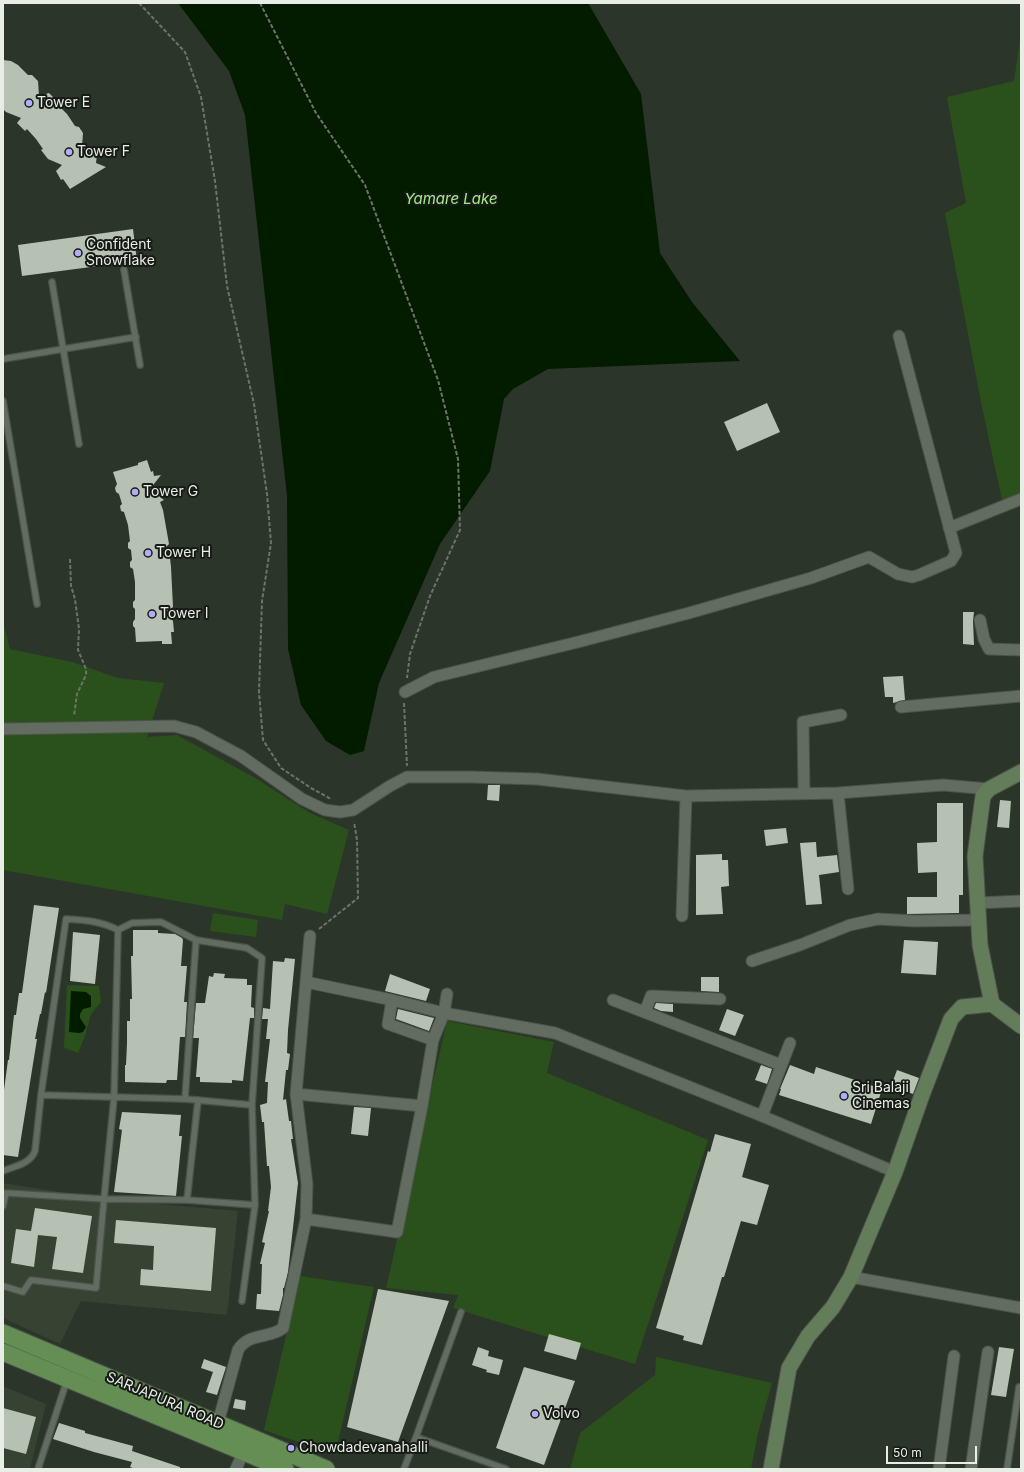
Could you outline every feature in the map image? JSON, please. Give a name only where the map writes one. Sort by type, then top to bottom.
[{"type":"main road","name":"SARJAPURA ROAD","points":[[3,1333],[218,1423],[246,1444],[285,1469]]},
{"type":"main road","name":"SARJAPURA ROAD","points":[[3,1352],[67,1378],[246,1444],[326,1469]]},
{"type":"street","points":[[405,692],[434,677],[578,642],[697,610],[811,578],[869,557],[898,574],[905,576],[919,576],[951,562],[956,553],[899,336]]},
{"type":"street","points":[[949,528],[1021,499]]},
{"type":"street","points":[[980,620],[984,639],[989,650],[1021,650]]},
{"type":"street","points":[[900,707],[1021,696]]},
{"type":"street","points":[[804,793],[803,722],[842,715]]},
{"type":"street","points":[[3,729],[174,726],[196,732],[241,756],[302,799],[325,810],[340,812],[353,810],[407,777],[537,779],[686,796],[838,793],[943,785],[989,789]]},
{"type":"street","points":[[1021,772],[989,789],[983,796],[974,856],[980,945],[992,1004],[1021,1026]]},
{"type":"street","points":[[838,793],[848,889]]},
{"type":"street","points":[[682,916],[686,796]]},
{"type":"street","points":[[978,903],[1021,901]]},
{"type":"street","points":[[752,961],[800,945],[850,925],[878,919],[915,921],[979,920]]},
{"type":"street","points":[[218,1423],[238,1350],[242,1344],[263,1335],[277,1333],[283,1328],[306,1219],[307,1184],[296,1094],[310,936]]},
{"type":"street","points":[[306,982],[392,1000],[444,1013],[555,1033],[762,1116],[895,1172]]},
{"type":"street","points":[[306,1219],[397,1232],[422,1106],[433,1040],[444,1013],[447,994]]},
{"type":"street","points":[[645,1012],[651,996],[720,999]]},
{"type":"street","points":[[392,1000],[388,1024],[433,1040]]},
{"type":"street","points":[[613,1000],[781,1065]]},
{"type":"street","points":[[771,1469],[789,1368],[808,1336],[833,1307],[852,1277],[895,1172],[922,1095],[952,1019],[962,1007],[992,1004]]},
{"type":"street","points":[[762,1116],[790,1043]]},
{"type":"street","points":[[296,1094],[422,1106]]},
{"type":"street","points":[[852,1277],[1021,1308]]},
{"type":"street","points":[[971,1469],[988,1352]]},
{"type":"street","points":[[939,1469],[954,1356]]},
{"type":"street","points":[[236,1469],[246,1444]]},
{"type":"lane","points":[[124,270],[140,365]]},
{"type":"lane","points":[[52,282],[79,444]]},
{"type":"lane","points":[[3,359],[136,337]]},
{"type":"lane","points":[[3,401],[37,604]]},
{"type":"lane","points":[[3,1171],[29,1160],[35,1151],[41,1094],[66,918],[107,924],[118,930]]},
{"type":"lane","points":[[118,930],[132,923],[160,922],[196,940],[247,948],[262,958],[252,1105],[255,1205],[242,1301]]},
{"type":"lane","points":[[3,1286],[23,1292],[31,1280],[96,1288],[114,1098],[118,930]]},
{"type":"lane","points":[[185,1099],[196,940]]},
{"type":"lane","points":[[41,1094],[114,1098],[185,1099],[252,1105]]},
{"type":"lane","points":[[187,1200],[198,1100]]},
{"type":"lane","points":[[3,1206],[6,1193],[104,1199],[187,1200],[255,1205]]},
{"type":"lane","points":[[404,1469],[461,1312]]},
{"type":"lane","points":[[38,1469],[67,1378]]},
{"type":"lane","points":[[1007,1469],[1019,1387]]},
{"type":"lane","points":[[416,1437],[506,1469]]},
{"type":"path","points":[[140,3],[185,52],[201,97],[215,182],[227,286],[254,404],[267,494],[271,543],[262,600],[259,692],[263,740],[281,768],[311,788],[332,799]]},
{"type":"path","points":[[260,3],[316,113],[365,185],[438,380],[458,459],[460,530],[430,596],[410,654],[404,701],[407,777]]},
{"type":"path","points":[[70,560],[71,586],[75,599],[79,629],[78,650],[86,669],[86,675],[77,694],[73,727]]},
{"type":"path","points":[[310,936],[358,898],[357,840],[353,810]]},
{"type":"shaded area","points":[[3,1183],[104,1199],[238,1211],[227,1315],[81,1301],[60,1344],[3,1318]]},
{"type":"shaded area","points":[[3,1386],[46,1404],[30,1469],[3,1469]]},
{"type":"green space","points":[[1021,33],[1021,493],[1002,500],[981,402],[945,213],[966,203],[947,97],[1014,81]]},
{"type":"green space","points":[[3,622],[10,649],[72,662],[118,678],[164,683],[147,737],[177,735],[255,778],[310,813],[349,830],[327,914],[285,904],[282,920],[3,870]]},
{"type":"green space","points":[[213,913],[258,920],[256,937],[210,931]]},
{"type":"green space","points":[[67,985],[99,986],[101,1002],[91,1014],[85,1036],[78,1053],[64,1048]]},
{"type":"green space","points":[[447,1021],[554,1042],[547,1073],[708,1140],[635,1364],[453,1308],[458,1295],[386,1288]]},
{"type":"green space","points":[[300,1276],[374,1287],[335,1455],[264,1430]]},
{"type":"green space","points":[[656,1357],[772,1383],[758,1433],[751,1469],[570,1469],[580,1433],[655,1375]]},
{"type":"water","name":"Yamare Lake","points":[[178,3],[588,3],[641,94],[660,253],[692,302],[740,361],[548,369],[513,389],[504,399],[490,471],[440,544],[379,683],[364,751],[350,755],[326,741],[301,705],[288,649],[287,496],[245,115],[229,71]]},
{"type":"water","points":[[71,991],[86,992],[91,996],[91,1007],[83,1009],[80,1014],[80,1018],[86,1027],[83,1032],[79,1033],[69,1032]]},
{"type":"building","points":[[3,60],[11,61],[18,65],[28,75],[32,75],[38,81],[39,96],[49,93],[55,99],[56,107],[61,108],[75,126],[79,127],[83,133],[82,147],[92,147],[97,154],[96,163],[106,167],[70,189],[63,179],[61,180],[56,171],[62,165],[48,159],[41,150],[43,149],[36,139],[27,129],[25,131],[17,123],[21,118],[6,112],[3,109]]},
{"type":"building","name":"Confident Snowflake","points":[[133,229],[137,261],[22,276],[18,245]]},
{"type":"building","points":[[767,403],[780,432],[737,451],[724,422]]},
{"type":"building","points":[[147,460],[154,476],[161,475],[150,489],[164,500],[160,502],[163,510],[169,544],[162,551],[170,558],[171,567],[173,607],[166,613],[173,621],[174,632],[171,632],[172,644],[162,644],[162,641],[136,642],[135,628],[133,626],[135,619],[133,602],[135,600],[135,582],[133,569],[130,567],[130,562],[132,560],[131,550],[128,548],[128,543],[130,541],[128,525],[124,512],[121,511],[120,506],[122,504],[119,494],[116,492],[115,488],[117,484],[113,472],[138,465],[138,463]]},
{"type":"building","points":[[963,612],[974,612],[974,645],[963,644]]},
{"type":"building","points":[[903,676],[905,700],[893,703],[893,697],[885,697],[883,677]]},
{"type":"building","points":[[488,785],[500,785],[499,801],[487,800]]},
{"type":"building","points":[[1000,800],[1011,801],[1009,828],[997,827]]},
{"type":"building","points":[[937,803],[963,803],[963,895],[959,895],[959,913],[907,914],[907,897],[937,897],[937,872],[918,873],[917,843],[937,842]]},
{"type":"building","points":[[786,828],[788,843],[766,846],[764,830]]},
{"type":"building","points":[[816,842],[817,857],[837,855],[839,872],[819,875],[822,904],[806,905],[800,843]]},
{"type":"building","points":[[722,854],[722,860],[728,860],[729,886],[721,887],[723,914],[696,915],[696,855]]},
{"type":"building","points":[[34,905],[59,908],[46,993],[45,992],[35,1039],[37,1039],[18,1157],[3,1155],[3,1090],[9,1060],[14,1015],[16,1015],[19,993],[22,993]]},
{"type":"building","points":[[133,930],[158,930],[158,933],[175,934],[183,940],[181,966],[187,966],[184,1002],[187,1002],[185,1037],[180,1037],[177,1080],[167,1080],[166,1083],[125,1082],[127,1021],[130,1021],[130,999],[132,999],[131,956],[133,956]]},
{"type":"building","points":[[73,932],[100,935],[95,984],[70,981]]},
{"type":"building","points":[[904,940],[938,942],[936,975],[901,973]]},
{"type":"building","points":[[285,958],[295,959],[288,1030],[287,1053],[290,1054],[288,1070],[286,1070],[283,1100],[286,1099],[289,1121],[291,1121],[293,1139],[291,1139],[298,1183],[288,1272],[283,1288],[279,1311],[256,1309],[257,1294],[261,1294],[262,1264],[260,1264],[265,1243],[262,1242],[269,1211],[271,1187],[269,1166],[267,1166],[264,1122],[262,1122],[260,1105],[267,1103],[268,1082],[265,1082],[270,1039],[266,1039],[268,1019],[262,1019],[263,1008],[270,1009],[273,961],[284,962]]},
{"type":"building","points":[[214,973],[225,974],[224,978],[247,979],[247,985],[252,985],[251,1007],[254,1008],[254,1018],[250,1018],[243,1081],[232,1080],[232,1083],[200,1082],[200,1077],[196,1077],[199,1038],[193,1038],[196,1003],[205,1003],[209,976],[213,977]]},
{"type":"building","points":[[390,974],[430,989],[426,1001],[385,991]]},
{"type":"building","points":[[701,977],[719,977],[719,992],[701,991]]},
{"type":"building","points":[[656,1003],[673,1004],[673,1012],[661,1011],[654,1008]]},
{"type":"building","points":[[398,1009],[434,1018],[429,1031],[396,1019]]},
{"type":"building","points":[[727,1009],[744,1015],[735,1036],[719,1030]]},
{"type":"building","points":[[761,1065],[772,1069],[767,1084],[755,1080]]},
{"type":"building","name":"Sri Balaji Cinemas","points":[[790,1065],[814,1074],[816,1067],[882,1089],[871,1124],[779,1095]]},
{"type":"building","points":[[897,1070],[919,1078],[913,1094],[891,1086]]},
{"type":"building","points":[[354,1107],[371,1108],[368,1136],[351,1134]]},
{"type":"building","points":[[122,1112],[181,1115],[179,1136],[182,1136],[176,1196],[114,1192],[122,1130],[119,1129]]},
{"type":"building","points":[[715,1134],[751,1144],[742,1177],[769,1185],[757,1225],[741,1221],[724,1277],[722,1277],[702,1345],[683,1340],[684,1336],[656,1328],[708,1151],[710,1152]]},
{"type":"building","points":[[35,1208],[92,1216],[83,1273],[52,1269],[57,1237],[38,1235],[34,1267],[11,1263],[16,1229],[31,1231]]},
{"type":"building","points":[[116,1220],[216,1228],[211,1291],[140,1285],[141,1269],[153,1270],[154,1246],[114,1243]]},
{"type":"building","points":[[378,1289],[449,1301],[398,1442],[347,1427]]},
{"type":"building","points":[[549,1334],[581,1343],[576,1360],[544,1351]]},
{"type":"building","points":[[478,1347],[489,1351],[488,1356],[503,1360],[499,1375],[486,1372],[487,1370],[472,1365]]},
{"type":"building","points":[[999,1347],[1014,1349],[1006,1397],[991,1395]]},
{"type":"building","points":[[204,1359],[226,1367],[217,1395],[206,1392],[213,1372],[201,1368]]},
{"type":"building","name":"Volvo","points":[[524,1367],[575,1381],[544,1465],[496,1448]]},
{"type":"building","points":[[235,1399],[246,1401],[245,1410],[233,1408]]},
{"type":"building","points":[[3,1408],[36,1417],[26,1454],[3,1448]]},
{"type":"building","points":[[59,1423],[85,1431],[85,1433],[133,1446],[132,1451],[180,1467],[180,1469],[136,1469],[130,1467],[132,1462],[53,1439]]},
{"type":"place","name":"Tower E","points":[[29,103]]},
{"type":"place","name":"Tower F","points":[[69,152]]},
{"type":"place","name":"Confident Snowflake","points":[[78,253]]},
{"type":"place","name":"Tower G","points":[[135,492]]},
{"type":"place","name":"Tower H","points":[[148,553]]},
{"type":"place","name":"Tower I","points":[[152,614]]},
{"type":"place","name":"Sri Balaji Cinemas","points":[[844,1096]]},
{"type":"place","name":"Volvo","points":[[535,1414]]},
{"type":"place","name":"Chowdadevanahalli","points":[[291,1448]]}]
